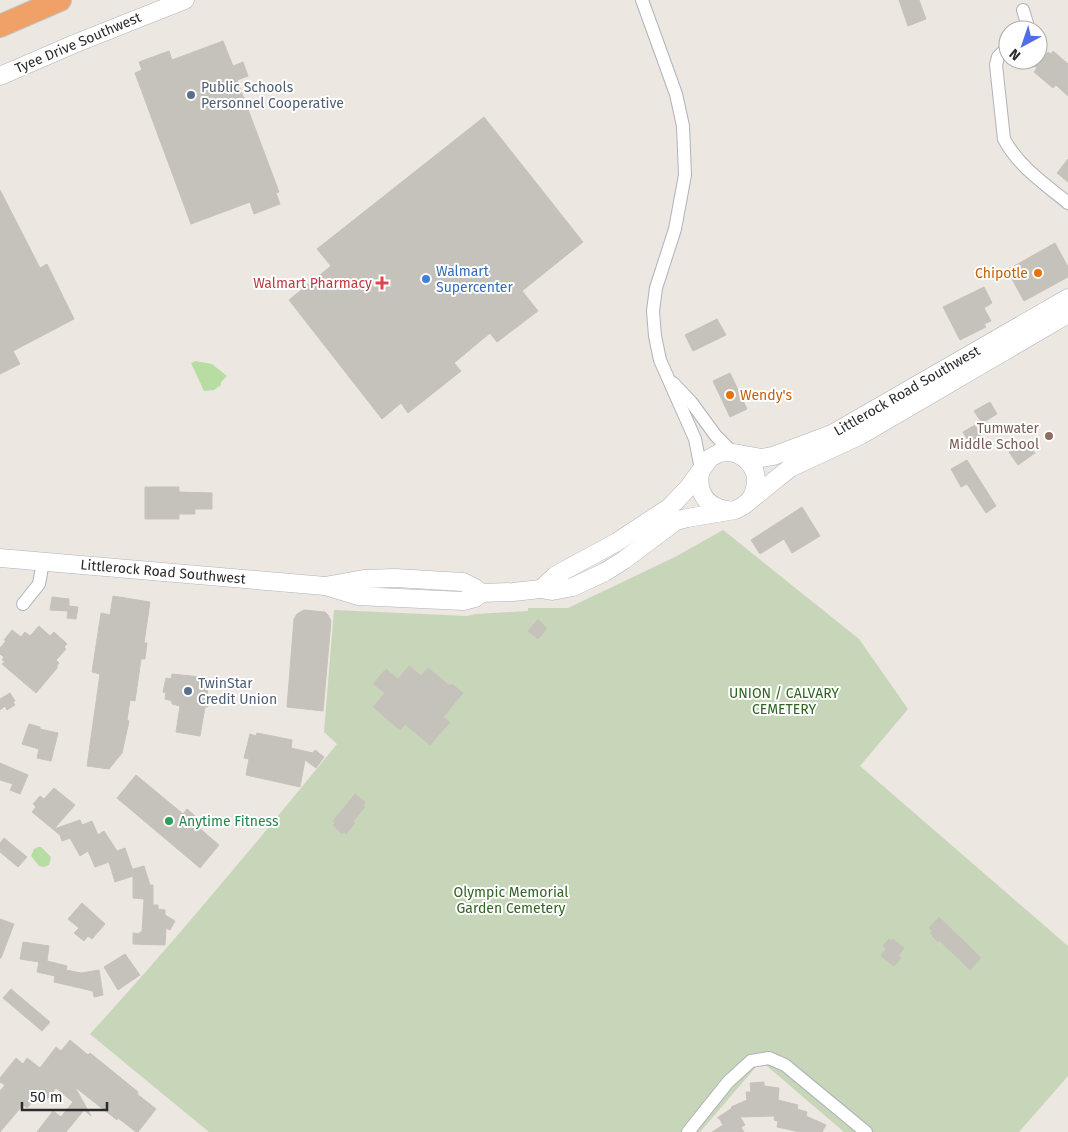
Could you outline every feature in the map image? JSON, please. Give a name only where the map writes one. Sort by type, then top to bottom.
[{"type":"highway","points":[[0,26],[60,0]]},
{"type":"main road","name":"Tyee Drive Southwest","points":[[0,76],[185,0]]},
{"type":"main road","name":"Littlerock Road Southwest","points":[[541,589],[556,575],[603,551],[663,512],[679,498],[710,458],[719,453],[735,453],[762,458],[773,456],[832,434],[1068,298]]},
{"type":"main road","name":"Littlerock Road Southwest","points":[[0,558],[325,586],[358,596],[463,601],[475,598],[481,593],[541,589],[563,590],[583,584],[624,560],[676,521],[735,510],[750,501],[790,468],[861,435],[1068,314]]},
{"type":"main road","points":[[735,453],[746,458],[756,474],[757,484],[755,493],[750,501]]},
{"type":"main road","points":[[700,471],[698,482],[704,498],[718,509],[727,510]]},
{"type":"street","points":[[642,0],[676,94],[683,126],[684,175],[681,202],[675,229],[656,288],[653,312],[655,336],[660,360],[671,381],[695,439],[700,471]]},
{"type":"street","points":[[1023,10],[1026,20]]},
{"type":"street","points":[[998,57],[996,66],[1004,139],[1018,161],[1068,202]]},
{"type":"street","points":[[671,381],[685,395],[716,436],[735,453]]},
{"type":"street","points":[[23,604],[39,584],[43,562]]},
{"type":"street","points":[[688,1132],[728,1082],[751,1060],[769,1058],[785,1065],[866,1132]]},
{"type":"green space","points":[[195,361],[212,364],[227,376],[221,382],[221,385],[214,390],[204,391],[191,363]]},
{"type":"green space","name":"Olympic Memorial Garden Cemetery","points":[[723,530],[859,639],[908,709],[860,766],[1068,946],[1068,1076],[1019,1132],[844,1132],[761,1061],[700,1132],[209,1132],[90,1034],[154,963],[337,744],[324,732],[334,610],[467,616],[528,611],[528,608],[568,608],[675,557]]},
{"type":"green space","points":[[41,847],[51,857],[49,865],[39,866],[31,856],[34,849]]},
{"type":"building","points":[[899,0],[919,0],[926,19],[908,26]]},
{"type":"building","points":[[223,41],[233,66],[243,62],[248,76],[237,80],[279,192],[276,193],[280,204],[254,214],[250,202],[191,224],[135,73],[142,70],[139,62],[169,51],[172,60]]},
{"type":"building","points":[[1053,51],[1068,64],[1068,96],[1056,85],[1053,88],[1034,72],[1036,70],[1048,70],[1048,52],[1051,54]]},
{"type":"building","name":"Walmart Supercenter","points":[[484,117],[583,242],[522,291],[538,311],[497,342],[490,333],[454,363],[461,371],[408,413],[401,403],[382,419],[289,300],[331,266],[317,249]]},
{"type":"building","points":[[1068,159],[1068,182],[1057,173]]},
{"type":"building","points":[[0,190],[40,268],[47,264],[74,319],[13,351],[20,364],[0,374]]},
{"type":"building","name":"Chipotle","points":[[1055,243],[1068,267],[1068,277],[1024,301],[1007,270]]},
{"type":"building","points":[[984,287],[992,303],[984,308],[991,321],[984,324],[986,327],[960,340],[943,307]]},
{"type":"building","points":[[717,319],[726,335],[693,351],[685,335]]},
{"type":"building","name":"Wendy's","points":[[730,373],[747,409],[730,417],[713,381]]},
{"type":"building","points":[[990,402],[997,414],[982,423],[974,411]]},
{"type":"building","points":[[975,425],[984,441],[972,448],[963,432]]},
{"type":"building","points":[[1026,441],[1035,453],[1018,465],[1009,452]]},
{"type":"building","points":[[967,460],[996,506],[986,513],[967,484],[961,487],[951,469]]},
{"type":"building","points":[[145,487],[179,487],[179,492],[212,493],[212,509],[195,509],[195,514],[179,514],[179,519],[145,519]]},
{"type":"building","points":[[802,507],[820,536],[792,553],[784,539],[760,554],[751,540]]},
{"type":"building","points":[[113,596],[150,602],[144,643],[147,643],[145,659],[141,659],[135,701],[130,700],[127,720],[129,721],[122,753],[109,769],[87,766],[100,674],[92,672],[101,613],[110,615]]},
{"type":"building","points":[[52,597],[69,599],[69,606],[78,607],[76,619],[67,618],[68,611],[50,610]]},
{"type":"building","points":[[304,610],[325,612],[331,621],[323,711],[287,707],[294,619],[297,614]]},
{"type":"building","points":[[538,619],[547,628],[538,639],[528,631]]},
{"type":"building","points":[[39,626],[50,636],[54,632],[67,644],[64,647],[66,649],[56,660],[59,663],[56,667],[58,667],[36,693],[2,664],[5,661],[2,660],[4,657],[0,654],[0,648],[12,630],[21,637],[25,632],[30,636]]},
{"type":"building","points":[[409,666],[421,676],[428,668],[450,686],[452,684],[463,693],[443,717],[450,722],[430,745],[405,724],[400,730],[373,707],[385,693],[373,684],[386,669],[398,679]]},
{"type":"building","points":[[172,674],[201,677],[200,686],[207,687],[208,707],[205,707],[200,736],[176,732],[180,706],[172,704],[172,701],[165,699],[166,693],[163,692],[166,678],[171,679]]},
{"type":"building","points":[[10,693],[15,701],[13,702],[15,705],[7,710],[5,706],[0,710],[0,699]]},
{"type":"building","points":[[29,724],[40,727],[40,729],[58,733],[51,761],[37,758],[39,749],[22,744]]},
{"type":"building","points":[[257,733],[292,740],[291,748],[313,753],[315,750],[324,757],[316,768],[305,760],[300,787],[246,775],[249,759],[244,758],[250,734],[256,736]]},
{"type":"building","points":[[0,763],[28,775],[20,794],[10,790],[13,784],[0,780]]},
{"type":"building","points":[[136,775],[183,814],[187,809],[195,816],[191,821],[219,845],[200,868],[117,798]]},
{"type":"building","points":[[54,788],[75,805],[54,829],[80,820],[82,825],[92,821],[98,835],[104,831],[117,851],[125,848],[133,871],[133,869],[144,866],[150,885],[153,885],[153,905],[158,905],[158,909],[165,910],[165,915],[175,921],[170,930],[166,928],[165,945],[133,944],[133,933],[140,934],[142,932],[144,899],[133,898],[133,876],[115,882],[109,862],[95,867],[88,851],[80,856],[70,838],[62,841],[60,835],[32,812],[36,807],[33,804],[40,796],[44,799]]},
{"type":"building","points":[[355,794],[365,802],[363,805],[365,807],[353,821],[355,823],[346,834],[344,832],[342,834],[333,825],[335,823],[333,821]]},
{"type":"building","points":[[4,838],[27,857],[18,867],[0,852],[0,843]]},
{"type":"building","points":[[82,903],[105,924],[92,939],[88,936],[84,941],[74,933],[79,928],[68,919]]},
{"type":"building","points":[[939,917],[981,958],[970,970],[930,933],[932,931],[929,928]]},
{"type":"building","points":[[0,919],[14,924],[1,958],[0,958]]},
{"type":"building","points":[[889,939],[891,941],[893,939],[904,948],[898,956],[901,958],[894,966],[881,956],[886,949],[883,946]]},
{"type":"building","points":[[23,942],[49,946],[47,961],[67,966],[66,970],[81,973],[99,970],[103,995],[94,997],[93,991],[54,982],[55,976],[37,972],[39,962],[20,959]]},
{"type":"building","points":[[125,954],[140,975],[118,990],[104,967]]},
{"type":"building","points":[[11,989],[50,1022],[42,1031],[3,998]]},
{"type":"building","points":[[70,1040],[88,1055],[90,1053],[100,1061],[156,1109],[138,1132],[136,1132],[118,1118],[117,1120],[75,1087],[91,1116],[84,1110],[66,1132],[37,1132],[53,1111],[61,1117],[73,1102],[56,1088],[43,1104],[35,1098],[27,1108],[23,1105],[0,1132],[0,1091],[5,1085],[0,1082],[0,1078],[16,1058],[23,1064],[27,1058],[40,1068],[56,1047],[61,1051]]},
{"type":"building","points":[[764,1082],[764,1086],[779,1088],[778,1100],[798,1105],[797,1109],[807,1112],[806,1116],[826,1125],[822,1132],[800,1132],[777,1127],[778,1121],[774,1120],[775,1116],[740,1117],[745,1125],[741,1127],[744,1132],[712,1132],[723,1125],[719,1118],[717,1118],[731,1107],[747,1100],[746,1092],[751,1092],[750,1083]]},
{"type":"place","name":"Public Schools Personnel Cooperative","points":[[191,95]]},
{"type":"place","name":"Chipotle","points":[[1038,273]]},
{"type":"place","name":"Walmart Supercenter","points":[[426,279]]},
{"type":"place","name":"Walmart Pharmacy","points":[[382,283]]},
{"type":"place","name":"Wendy's","points":[[730,395]]},
{"type":"place","name":"Tumwater Middle School","points":[[1049,436]]},
{"type":"place","name":"TwinStar Credit Union","points":[[188,691]]},
{"type":"place","name":"Anytime Fitness","points":[[169,821]]},
{"type":"park label","name":"UNION / CALVARY CEMETERY","points":[[784,702]]}]
